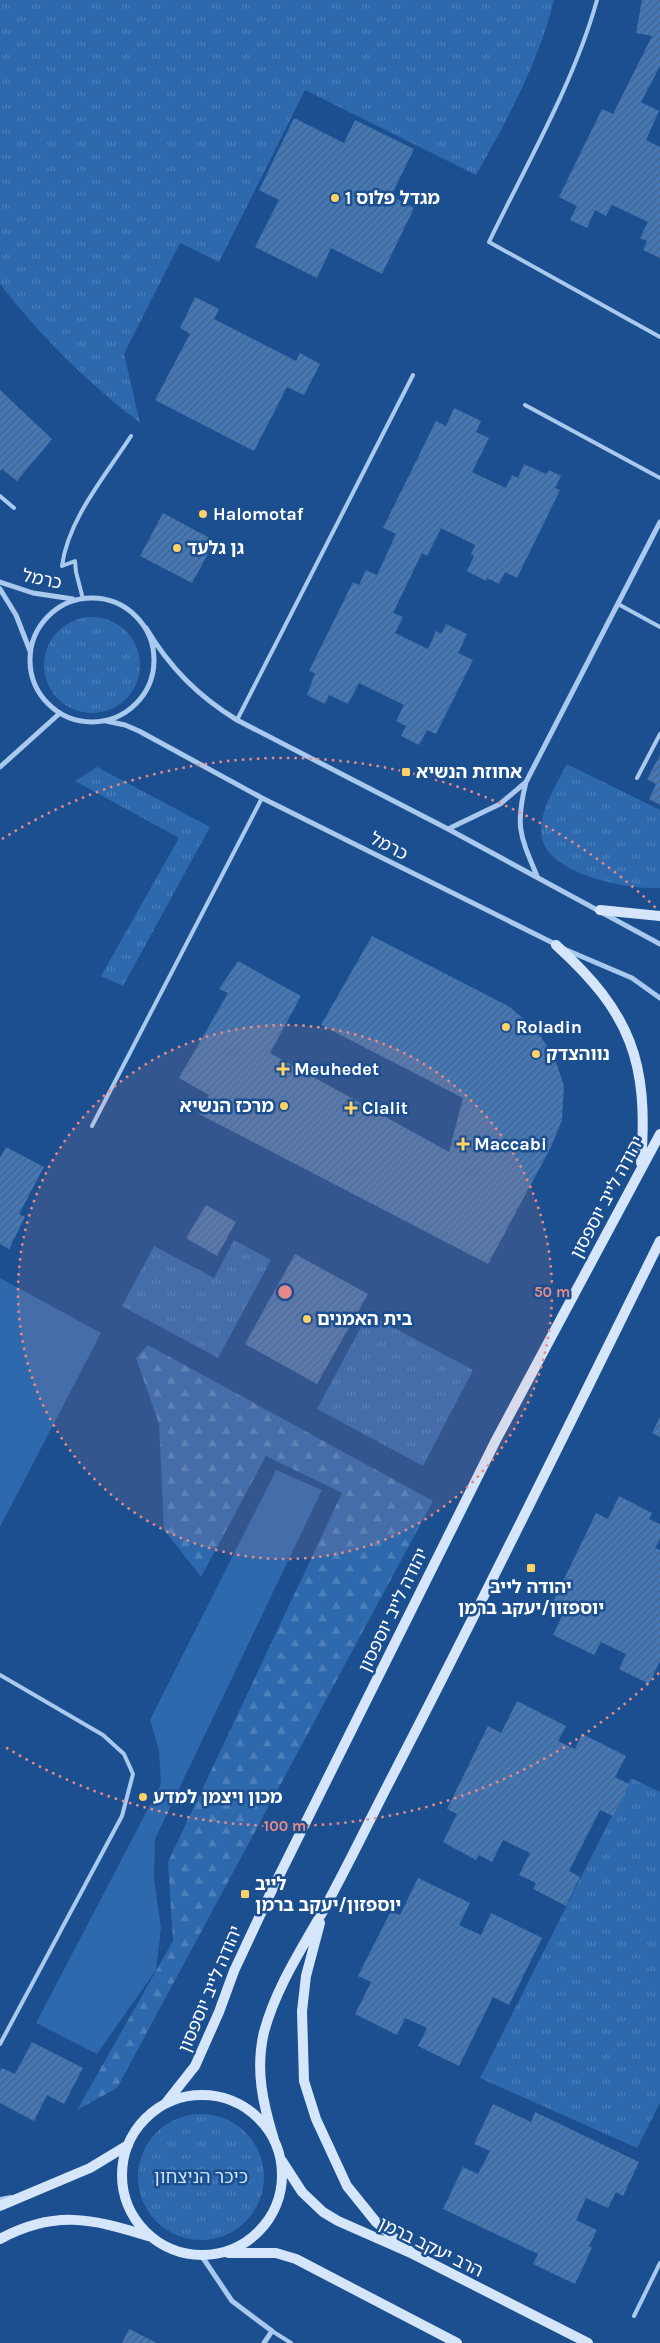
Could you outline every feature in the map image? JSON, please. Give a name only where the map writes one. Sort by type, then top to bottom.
[{"type":"street","points":[[537,876],[520,837],[520,806],[526,782],[660,522]]},
{"type":"street","name":"כרמל","points":[[0,582],[33,594],[81,599]]},
{"type":"street","name":"כרמל","points":[[0,589],[24,631],[30,655]]},
{"type":"street","points":[[146,628],[155,655],[150,684],[140,701],[132,708],[115,718],[87,722],[68,718],[52,707],[38,692],[32,674],[30,655],[35,636],[45,619],[61,606],[81,599],[98,598],[116,602],[134,613],[146,628],[166,660],[210,704],[237,720],[537,876],[660,944]]},
{"type":"street","points":[[0,767],[60,713]]},
{"type":"street","name":"כרמל","points":[[106,720],[139,731],[262,798],[556,945],[632,978],[660,998]]},
{"type":"street","points":[[448,829],[500,804],[526,782]]},
{"type":"street","points":[[600,910],[660,916]]},
{"type":"street","points":[[556,945],[593,981],[616,1012],[626,1031],[639,1074],[643,1097],[644,1122],[640,1169]]},
{"type":"street","name":"יהודה לייב יוספסון","points":[[165,2104],[195,2066],[219,2012],[234,1971],[280,1874],[496,1440],[660,1134]]},
{"type":"street","points":[[219,2253],[246,2242],[259,2231],[277,2202],[280,2192],[280,2158],[264,2108],[260,2065],[265,2032],[286,1976],[324,1910],[465,1636],[660,1241]]},
{"type":"street","points":[[324,1910],[306,1976],[302,2011],[304,2081],[316,2119],[347,2186],[376,2222],[413,2254]]},
{"type":"street","points":[[149,2236],[129,2210],[122,2188],[122,2166],[128,2145],[143,2121],[165,2104],[195,2095],[227,2099],[255,2115],[274,2140]]},
{"type":"street","points":[[0,2206],[90,2168],[128,2145]]},
{"type":"street","name":"הרב יעקב ברמן","points":[[280,2158],[302,2192],[323,2212],[338,2221],[413,2254],[588,2343]]},
{"type":"street","points":[[0,2239],[23,2227],[45,2221],[70,2219],[117,2226],[149,2236],[174,2250],[201,2256],[219,2253],[257,2252],[276,2254],[296,2259],[456,2343]]},
{"type":"street","points":[[201,2256],[232,2301],[272,2332],[264,2343]]},
{"type":"lane","points":[[597,0],[589,31],[564,88],[489,242],[660,336]]},
{"type":"lane","points":[[237,720],[414,375]]},
{"type":"lane","points":[[525,405],[660,478]]},
{"type":"lane","points":[[81,599],[75,561],[62,566],[66,543],[74,526],[131,436]]},
{"type":"lane","points":[[0,496],[14,508]]},
{"type":"lane","points":[[618,604],[660,626]]},
{"type":"lane","points":[[637,778],[660,734]]},
{"type":"lane","points":[[92,1126],[262,798]]},
{"type":"lane","points":[[0,1675],[103,1735],[124,1754],[133,1774],[122,1816],[0,2044]]},
{"type":"lane","points":[[0,2199],[44,2188]]},
{"type":"lane","points":[[634,2316],[660,2263]]},
{"type":"lane","points":[[272,2332],[291,2343]]},
{"type":"green space","points":[[0,0],[554,0],[548,23],[531,68],[476,175],[305,90],[219,262],[180,243],[124,354],[140,423],[83,375],[31,322],[0,284]]},
{"type":"green space","points":[[92,617],[111,620],[126,631],[137,646],[140,665],[137,684],[126,699],[111,710],[92,713],[73,710],[58,699],[47,684],[44,665],[47,646],[58,631],[73,620]]},
{"type":"green space","points":[[567,764],[660,810],[660,888],[628,886],[589,876],[571,869],[556,859],[545,847],[541,832],[544,814],[550,797]]},
{"type":"green space","points":[[97,767],[210,827],[123,986],[101,976],[179,838],[75,781]]},
{"type":"green space","points":[[234,1240],[271,1260],[218,1358],[122,1306],[154,1246],[214,1278]]},
{"type":"green space","points":[[0,1278],[101,1333],[0,1527]]},
{"type":"green space","points":[[368,1314],[473,1370],[423,1466],[317,1409]]},
{"type":"green space","points":[[148,1345],[433,1501],[117,2088],[77,2110],[173,1941],[168,1862],[342,1493],[266,1456],[201,1577],[164,1530],[159,1424],[136,1358]]},
{"type":"green space","points":[[276,1470],[322,1490],[155,1839],[154,1878],[161,1928],[156,1970],[97,2054],[36,2023],[161,1784],[159,1750],[150,1720]]},
{"type":"green space","points":[[631,1778],[660,1792],[660,2103],[637,2148],[480,2078]]},
{"type":"green space","name":"כיכר הניצחון","points":[[201,2114],[225,2119],[245,2133],[259,2153],[264,2177],[259,2201],[245,2221],[225,2235],[201,2240],[177,2235],[157,2221],[143,2201],[138,2177],[143,2153],[157,2133],[177,2119]]},
{"type":"building","points":[[642,0],[660,0],[660,66],[641,102],[659,111],[646,140],[660,147],[660,258],[643,250],[647,241],[640,238],[648,222],[612,205],[606,216],[595,210],[587,228],[570,220],[577,206],[559,197],[602,109],[613,114],[652,36],[636,33]]},
{"type":"building","name":"מגדל פלוס 1","points":[[294,118],[344,143],[355,120],[414,149],[391,196],[414,208],[382,274],[331,248],[317,278],[255,247],[279,200],[259,190]]},
{"type":"building","points":[[195,297],[219,309],[214,319],[296,361],[300,353],[320,364],[304,395],[287,387],[254,451],[155,400],[190,334],[180,328]]},
{"type":"building","points":[[0,390],[52,439],[17,481],[2,469],[0,471]]},
{"type":"building","points":[[454,408],[481,421],[476,432],[489,438],[472,472],[506,488],[512,475],[518,478],[524,464],[546,474],[549,470],[561,476],[555,488],[560,490],[517,578],[505,572],[499,584],[487,578],[486,581],[467,571],[474,556],[471,554],[475,545],[441,528],[427,556],[422,553],[393,613],[403,617],[395,633],[428,649],[436,631],[441,634],[446,624],[467,634],[458,653],[473,660],[436,734],[427,730],[419,745],[401,736],[406,726],[396,721],[404,705],[359,683],[348,704],[329,695],[325,704],[307,695],[315,673],[309,671],[353,582],[359,585],[366,570],[377,575],[396,534],[383,528],[436,421],[446,426]]},
{"type":"building","name":"גן גלעד","points":[[163,513],[215,541],[192,583],[140,556]]},
{"type":"building","points":[[660,755],[660,805],[649,799],[656,784],[647,779]]},
{"type":"building","name":"מרכז הנשיא","points":[[372,936],[510,1007],[536,1030],[554,1056],[564,1086],[562,1120],[551,1147],[488,1264],[199,1114],[209,1095],[179,1078],[228,993],[219,989],[238,961],[301,996],[270,1053],[449,1152],[463,1098],[321,1025]]},
{"type":"building","points":[[6,1147],[44,1167],[19,1214],[25,1217],[9,1249],[0,1244],[0,1158]]},
{"type":"building","points":[[206,1205],[236,1222],[217,1256],[186,1238]]},
{"type":"building","name":"בית האמנים","points":[[295,1254],[368,1294],[317,1384],[245,1344]]},
{"type":"building","points":[[660,1417],[660,1437],[652,1433]]},
{"type":"building","points":[[619,1496],[652,1513],[649,1519],[660,1524],[660,1539],[655,1548],[660,1550],[660,1661],[649,1684],[619,1669],[626,1654],[601,1642],[594,1655],[553,1635],[563,1614],[550,1608],[596,1513],[608,1519]]},
{"type":"building","points":[[517,1701],[566,1726],[558,1741],[575,1749],[582,1734],[626,1756],[615,1777],[629,1784],[613,1816],[600,1810],[569,1871],[580,1877],[566,1906],[533,1889],[536,1883],[519,1875],[530,1853],[503,1840],[492,1862],[479,1855],[476,1860],[443,1842],[457,1814],[447,1809],[488,1726],[501,1733]]},
{"type":"building","points":[[418,1878],[470,1903],[459,1925],[481,1935],[491,1913],[542,1938],[509,2005],[493,1997],[459,2066],[418,2046],[427,2028],[405,2018],[397,2035],[355,2014],[371,1982],[358,1976],[391,1911],[400,1915]]},
{"type":"building","points":[[32,2042],[83,2068],[64,2104],[47,2095],[34,2121],[0,2103],[0,2071],[2,2068],[15,2074]]},
{"type":"building","points":[[493,2104],[531,2122],[535,2112],[639,2162],[623,2196],[616,2192],[608,2208],[586,2198],[576,2220],[597,2230],[589,2246],[592,2248],[575,2284],[533,2264],[538,2254],[443,2209],[463,2167],[478,2174],[490,2151],[474,2144]]},
{"type":"building","points":[[129,2329],[157,2343],[122,2343]]},
{"type":"place","name":"מגדל פלוס 1","points":[[335,198]]},
{"type":"place","name":"Halomotaf","points":[[203,514]]},
{"type":"place","name":"גן גלעד","points":[[177,548]]},
{"type":"place","name":"אחוזת הנשיא","points":[[406,772]]},
{"type":"place","name":"Roladin","points":[[506,1027]]},
{"type":"place","name":"נווהצדק","points":[[536,1054]]},
{"type":"place","name":"Meuhedet","points":[[283,1069]]},
{"type":"place","name":"מרכז הנשיא","points":[[284,1106]]},
{"type":"place","name":"Clalit","points":[[351,1108]]},
{"type":"place","name":"Maccabi","points":[[463,1144]]},
{"type":"place","name":"בית האמנים","points":[[307,1319]]},
{"type":"place","name":"יהודה לייב יוספזון/יעקב ברמן","points":[[531,1568]]},
{"type":"place","name":"מכון ויצמן למדע","points":[[143,1797]]},
{"type":"place","name":"לייב יוספזון/יעקב ברמן","points":[[245,1894]]}]
